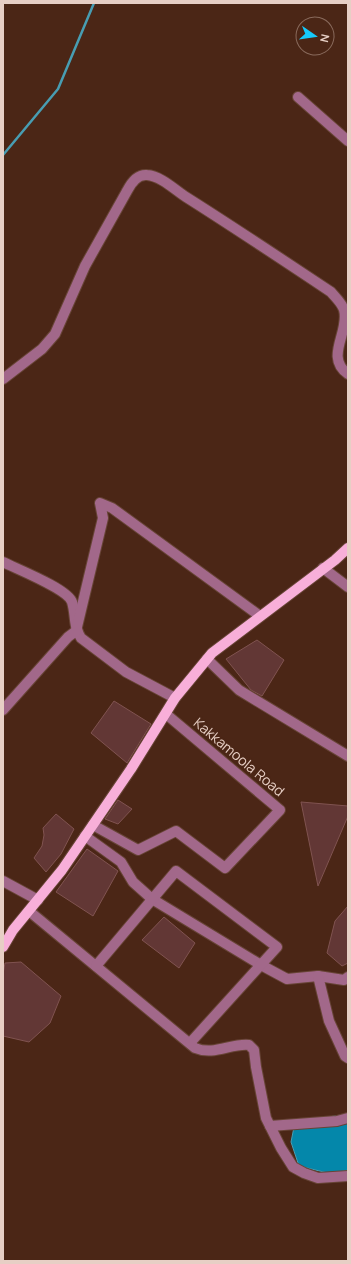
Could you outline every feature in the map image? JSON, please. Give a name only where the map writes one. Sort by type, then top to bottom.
[{"type":"main road","points":[[3,946],[13,930],[62,870],[166,714],[175,698],[212,653],[348,548]]},
{"type":"street","points":[[298,97],[348,141]]},
{"type":"street","points":[[3,379],[42,349],[55,334],[85,266],[127,190],[134,180],[146,174],[162,180],[331,292],[342,304],[346,318],[337,361],[342,369],[348,374]]},
{"type":"street","points":[[3,710],[68,637],[76,631],[103,518],[100,503],[112,508],[260,616]]},
{"type":"street","points":[[3,562],[59,589],[67,595],[72,601],[76,631],[81,638],[126,672],[175,698]]},
{"type":"street","points":[[323,568],[348,587]]},
{"type":"street","points":[[207,659],[239,690],[348,756]]},
{"type":"street","name":"Kakkamoola Road","points":[[93,825],[138,850],[176,831],[225,868],[280,810],[166,714]]},
{"type":"street","points":[[85,836],[121,862],[133,882],[152,899],[286,979],[318,976],[344,980],[348,977]]},
{"type":"street","points":[[96,966],[176,871],[277,947],[190,1043]]},
{"type":"street","points":[[3,881],[38,900]]},
{"type":"street","points":[[29,911],[195,1048],[203,1051],[242,1044],[250,1045],[254,1050],[266,1118],[281,1148],[294,1167],[304,1173],[318,1178],[348,1176]]},
{"type":"street","points":[[318,976],[329,1021],[345,1056],[348,1058]]},
{"type":"street","points":[[270,1126],[337,1121],[348,1118]]},
{"type":"water","points":[[348,1114],[348,1170],[332,1174],[299,1166],[291,1142],[295,1122]]},
{"type":"building","points":[[257,640],[284,660],[262,696],[251,690],[226,659]]},
{"type":"building","points":[[114,701],[151,724],[127,763],[91,733]]},
{"type":"building","points":[[118,800],[132,809],[118,824],[105,819]]},
{"type":"building","points":[[301,802],[348,806],[348,816],[318,886]]},
{"type":"building","points":[[56,814],[74,829],[61,854],[46,872],[34,858],[42,846],[44,835],[43,828]]},
{"type":"building","points":[[87,849],[118,871],[93,916],[56,892]]},
{"type":"building","points":[[348,906],[348,963],[342,966],[327,953],[335,921]]},
{"type":"building","points":[[164,917],[195,943],[179,968],[142,940]]},
{"type":"building","points":[[21,962],[61,996],[50,1023],[29,1042],[3,1036],[3,974],[5,963]]},
{"type":"waterway","points":[[3,155],[58,89],[94,3]]}]
